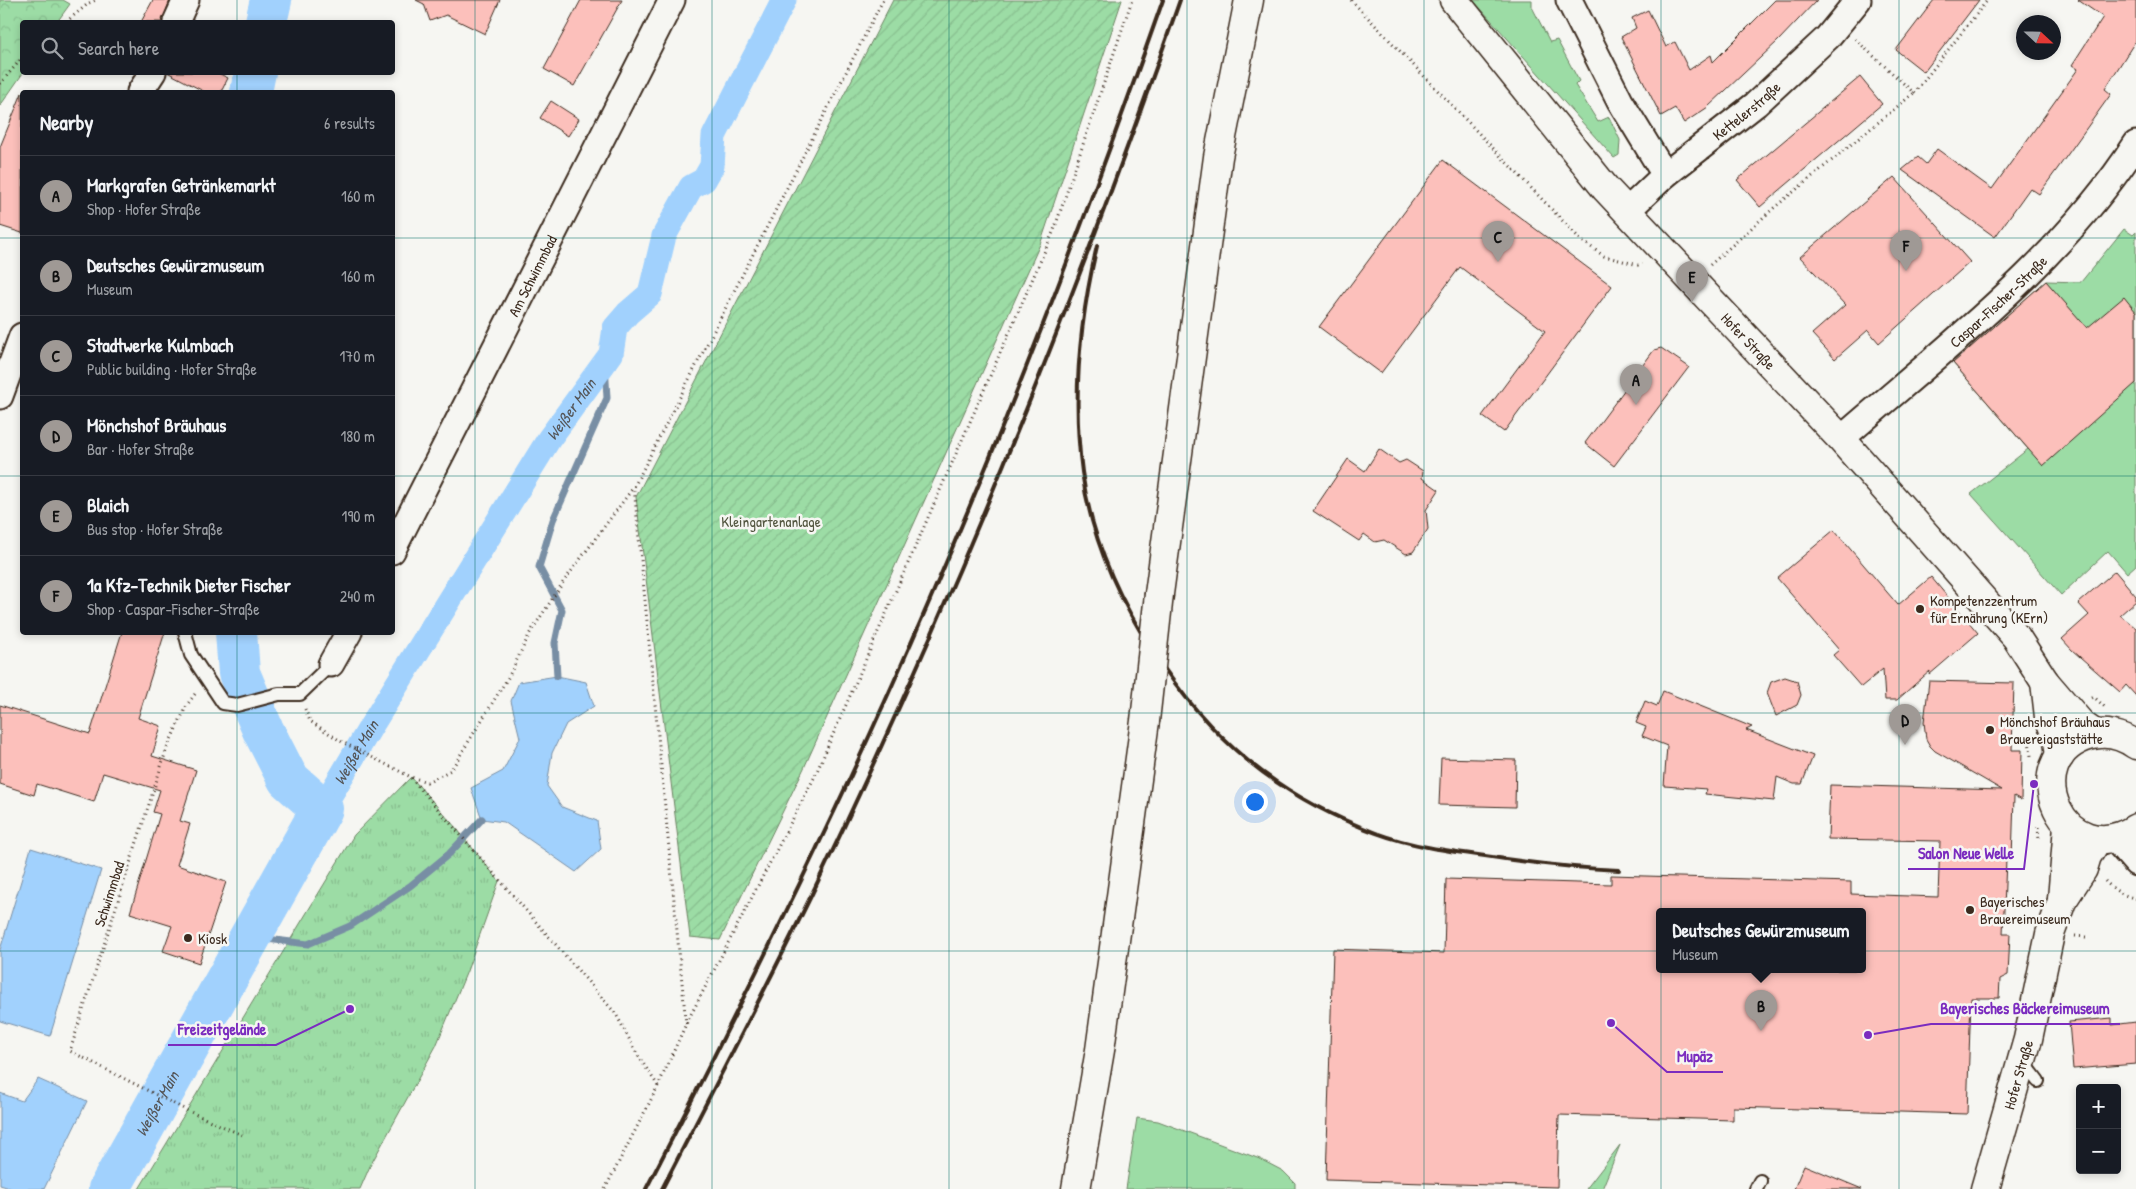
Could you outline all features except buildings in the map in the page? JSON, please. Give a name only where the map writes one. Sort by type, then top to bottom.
[{"type":"main road","points":[[1076,1189],[1102,1040],[1159,594],[1218,157],[1249,0]]},
{"type":"main road","name":"Hofer Straße","points":[[1454,0],[1606,189],[1841,440],[2016,637],[2045,682],[2082,724],[2095,734]]},
{"type":"main road","name":"Hofer Straße","points":[[2045,682],[2049,717],[2058,741],[2060,756]]},
{"type":"main road","points":[[2116,835],[2082,835],[2068,826],[2058,814],[2052,800],[2053,770],[2060,756],[2069,746],[2081,738],[2095,734],[2107,734],[2134,741]]},
{"type":"main road","name":"Hofer Straße","points":[[2062,901],[2068,826]]},
{"type":"main road","name":"Hofer Straße","points":[[1985,1189],[2028,1039],[2050,934],[2062,901],[2083,869],[2086,856],[2116,835]]},
{"type":"street","points":[[177,20],[186,0]]},
{"type":"street","name":"Am Schwimmbad","points":[[395,544],[672,0]]},
{"type":"street","points":[[1569,0],[1620,101],[1665,175]]},
{"type":"street","name":"Kettelerstraße","points":[[1627,211],[1665,175],[1756,104],[1827,38],[1858,0]]},
{"type":"street","points":[[141,90],[152,75]]},
{"type":"street","name":"Caspar-Fischer-Straße","points":[[1841,440],[2007,294],[2074,226],[2136,144]]},
{"type":"street","points":[[0,396],[20,341]]},
{"type":"street","points":[[331,664],[347,635]]},
{"type":"street","points":[[2116,835],[2136,862]]},
{"type":"lane","points":[[154,75],[154,90]]},
{"type":"lane","points":[[186,635],[191,655],[223,703],[237,704],[278,694],[300,694],[331,664]]},
{"type":"lane","points":[[2022,1060],[2038,1081]]},
{"type":"path","points":[[69,20],[96,0]]},
{"type":"path","points":[[300,694],[310,721],[342,742],[411,778],[427,782],[451,770],[509,676],[530,633],[564,581],[634,487],[883,0]]},
{"type":"path","points":[[605,1189],[658,1086],[686,1024],[814,778],[1046,248],[1132,0]]},
{"type":"path","points":[[1351,0],[1582,241],[1604,256],[1638,265],[1663,249]]},
{"type":"path","points":[[1692,280],[1775,208],[1914,93],[1986,2]]},
{"type":"path","points":[[1838,24],[1914,93]]},
{"type":"path","points":[[0,84],[20,60]]},
{"type":"path","points":[[634,487],[686,1024]]},
{"type":"path","name":"Schwimmbad","points":[[208,678],[187,705],[167,748],[70,1051],[186,1110],[242,1135]]},
{"type":"path","points":[[411,778],[616,1014],[636,1054],[658,1086]]},
{"type":"green space","points":[[0,0],[63,0],[70,4],[58,20],[20,20],[20,75],[22,75],[0,106]]},
{"type":"green space","name":"Kleingartenanlage","points":[[893,0],[1122,0],[1041,242],[804,768],[720,940],[690,937],[636,497]]},
{"type":"green space","points":[[1473,0],[1532,0],[1532,7],[1550,42],[1557,40],[1579,81],[1575,85],[1598,122],[1609,117],[1620,140],[1619,155],[1614,158]]},
{"type":"green space","points":[[2124,229],[2133,235],[2136,232],[2136,565],[2127,573],[2108,551],[2061,595],[1971,494],[2028,449],[1953,363],[2046,281],[2081,282]]},
{"type":"green space","points":[[411,777],[457,829],[499,881],[467,971],[436,1046],[370,1166],[360,1189],[139,1189],[354,835]]},
{"type":"green space","points":[[1137,1118],[1158,1121],[1260,1159],[1283,1171],[1295,1183],[1295,1189],[1126,1189]]},
{"type":"green space","points":[[1620,1145],[1602,1189],[1586,1189]]},
{"type":"water","points":[[557,676],[586,682],[594,706],[566,724],[552,753],[547,786],[562,807],[597,821],[601,849],[576,872],[504,822],[482,819],[471,788],[503,771],[520,738],[511,701],[519,682]]},
{"type":"water","points":[[31,848],[101,870],[50,1036],[0,1021],[0,950]]},
{"type":"water","points":[[38,1079],[87,1101],[44,1189],[13,1189],[0,1185],[0,1093],[22,1101]]},
{"type":"waterway","name":"Weißer Main","points":[[266,20],[271,0]]},
{"type":"waterway","name":"Weißer Main","points":[[322,809],[549,439],[611,354],[615,328],[628,313],[650,294],[664,236],[691,187],[704,180],[712,166],[714,136],[784,0]]},
{"type":"waterway","name":"Weißer Main","points":[[251,90],[254,75]]},
{"type":"waterway","points":[[557,676],[555,643],[562,610],[539,567],[553,520],[607,398],[605,364]]},
{"type":"waterway","name":"Weißer Main","points":[[109,1189],[322,809],[288,779],[263,730],[239,673],[236,635]]},
{"type":"waterway","points":[[250,937],[308,944],[350,926],[410,886],[449,854],[482,819]]},
{"type":"railway","points":[[646,1189],[800,883],[859,759],[925,611],[1032,352],[1132,88],[1163,0]]},
{"type":"railway","points":[[662,1189],[810,898],[862,788],[961,567],[1053,342],[1139,115],[1180,0]]},
{"type":"railway","points":[[1097,246],[1086,302],[1079,358],[1079,444],[1086,496],[1099,542],[1116,587],[1152,650],[1197,711],[1248,761],[1277,782],[1307,801],[1340,818],[1389,838],[1416,845],[1519,861],[1619,870]]},
{"type":"place","name":"Stadtwerke Kulmbach","points":[[1498,262]]},
{"type":"place","name":"1a Kfz-Technik Dieter Fischer","points":[[1906,271]]},
{"type":"place","name":"Blaich","points":[[1692,302]]},
{"type":"place","name":"Markgrafen Getränkemarkt","points":[[1636,405]]},
{"type":"place","name":"Kompetenzzentrum für Ernährung (KErn)","points":[[1920,609]]},
{"type":"place","name":"Mönchshof Bräuhaus Brauereigaststätte","points":[[1990,730]]},
{"type":"place","name":"Mönchshof Bräuhaus","points":[[1905,745]]},
{"type":"place","name":"Salon Neue Welle","points":[[2034,784]]},
{"type":"place","name":"Bayerisches Brauereimuseum","points":[[1970,910]]},
{"type":"place","name":"Kiosk","points":[[188,938]]},
{"type":"place","name":"Freizeitgelände","points":[[350,1009]]},
{"type":"place","name":"Mupäz","points":[[1611,1023]]},
{"type":"place","name":"Deutsches Gewürzmuseum","points":[[1761,1031]]},
{"type":"place","name":"Bayerisches Bäckereimuseum","points":[[1868,1035]]}]
